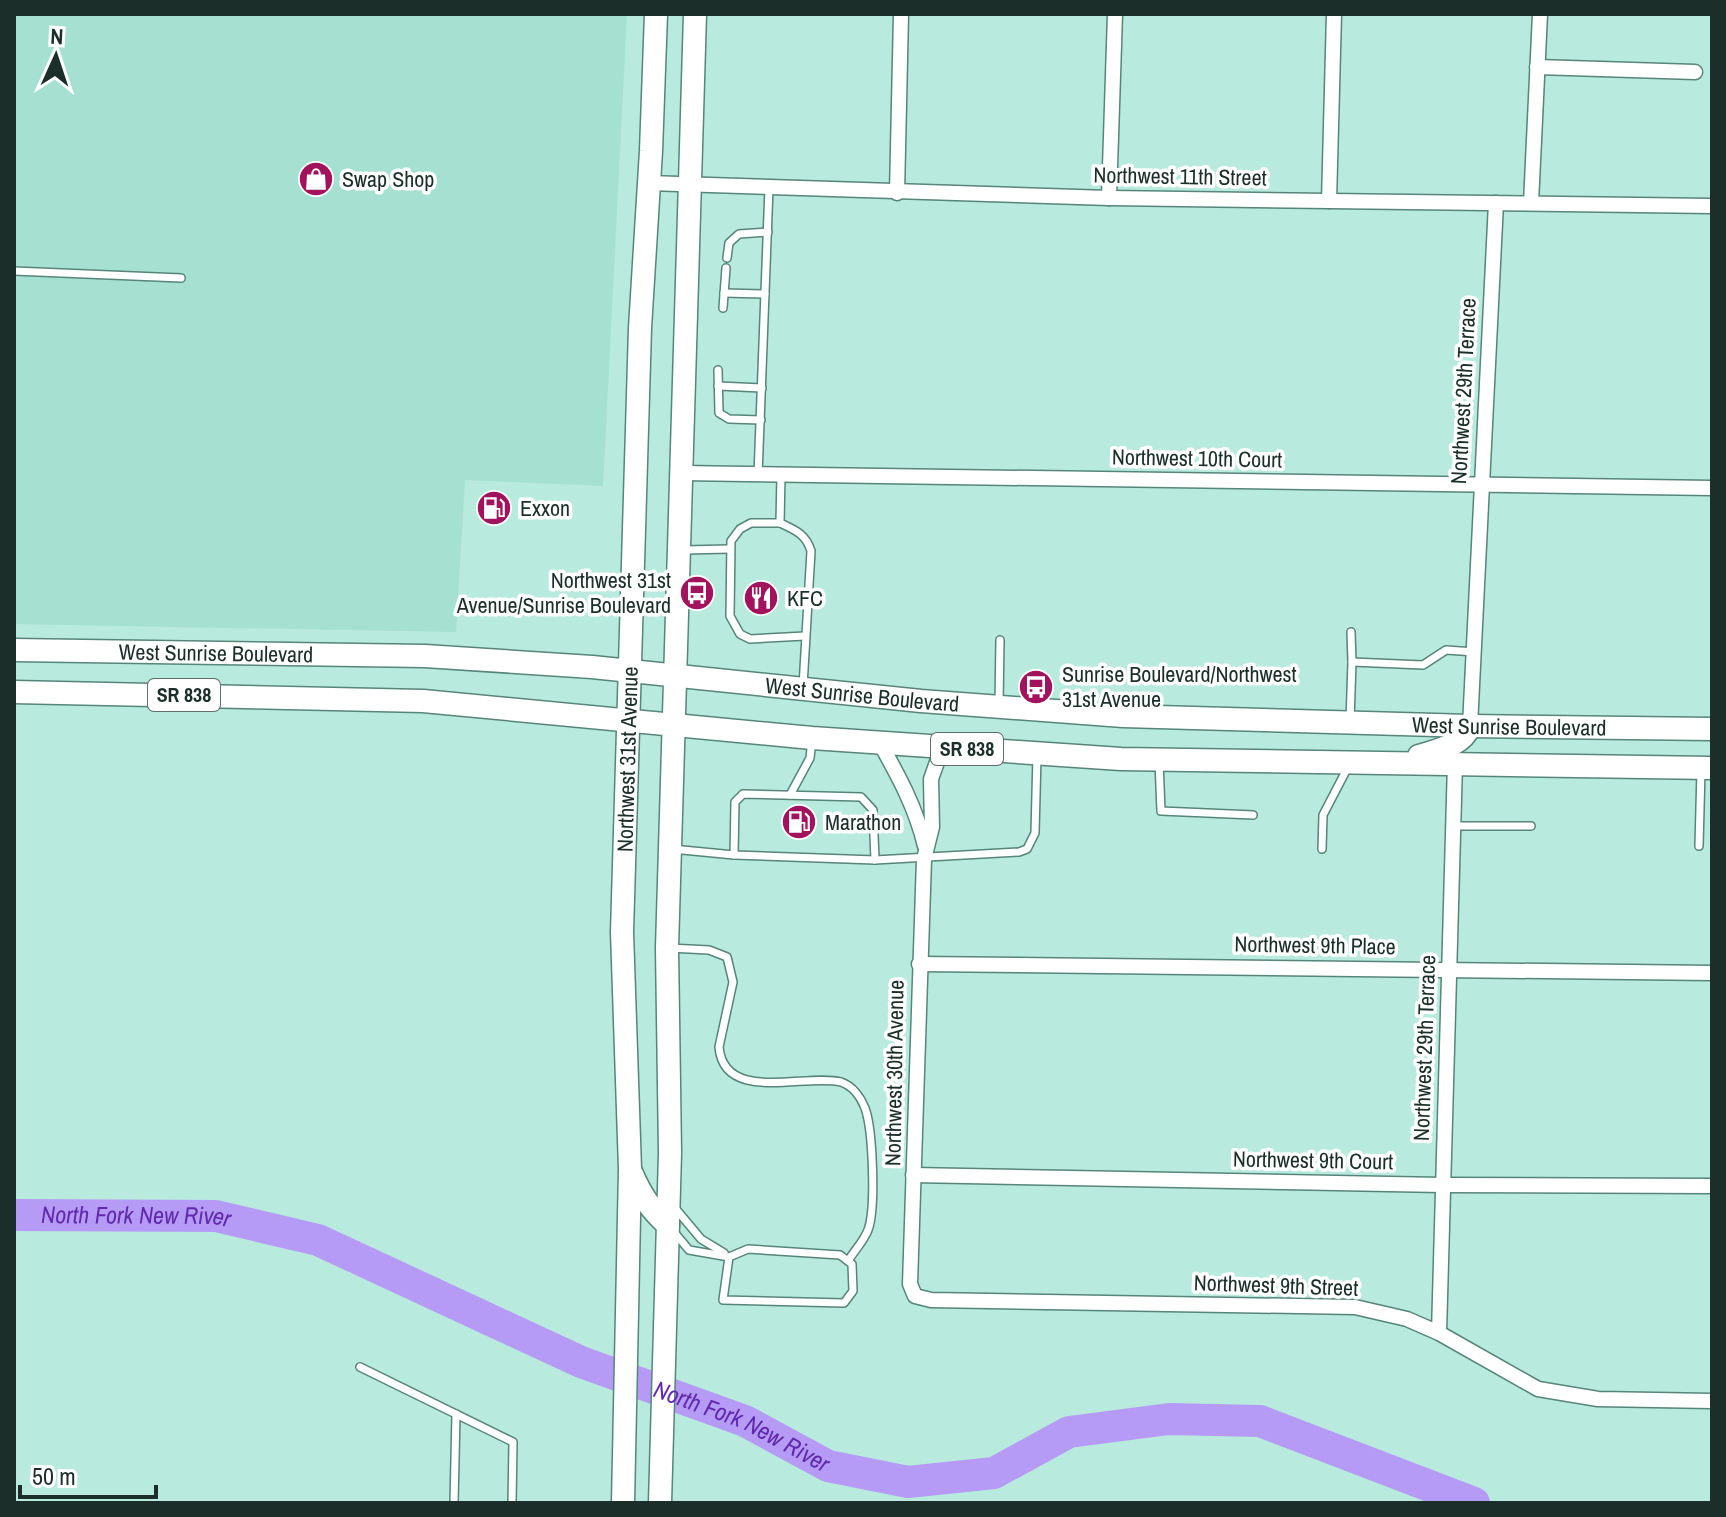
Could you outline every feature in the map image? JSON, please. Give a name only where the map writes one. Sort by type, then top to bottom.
[{"type":"main road","name":"Northwest 31st Avenue","points":[[623,1503],[630,1169],[622,932],[639,342],[656,14]]},
{"type":"main road","name":"Northwest 31st Avenue","points":[[660,1503],[669,1201],[667,948],[695,14]]},
{"type":"main road","name":"West Sunrise Boulevard","points":[[14,650],[425,656],[629,671],[1123,716],[1712,729]]},
{"type":"main road","name":"West Sunrise Boulevard","points":[[14,692],[423,701],[812,738],[1037,754],[1159,759],[1706,768]]},
{"type":"main road","points":[[1399,763],[1448,747],[1466,735],[1470,726]]},
{"type":"main road","points":[[1455,763],[1476,741],[1513,726]]},
{"type":"main road","points":[[630,1169],[641,1195],[668,1225]]},
{"type":"street","points":[[897,193],[901,14]]},
{"type":"street","points":[[1109,198],[1115,14]]},
{"type":"street","points":[[1329,201],[1334,14]]},
{"type":"street","points":[[1531,203],[1540,14]]},
{"type":"street","points":[[1537,67],[1695,72]]},
{"type":"street","name":"Northwest 11th Street","points":[[648,183],[1109,198],[1712,206]]},
{"type":"street","name":"Northwest 29th Terrace","points":[[1470,726],[1496,203]]},
{"type":"street","name":"Northwest 10th Court","points":[[681,473],[1712,488]]},
{"type":"street","name":"Northwest 30th Avenue","points":[[880,743],[903,782],[918,817],[925,855]]},
{"type":"street","name":"Northwest 30th Avenue","points":[[915,1296],[910,1284],[919,964],[925,855],[932,827],[931,779],[942,748]]},
{"type":"street","name":"Northwest 29th Terrace","points":[[1439,1333],[1455,763]]},
{"type":"street","name":"Northwest 9th Place","points":[[919,964],[1712,973]]},
{"type":"street","name":"Northwest 9th Court","points":[[913,1175],[1442,1185],[1712,1186]]},
{"type":"street","name":"Northwest 9th Street","points":[[915,1296],[931,1300],[1355,1307],[1407,1319],[1439,1333],[1538,1389],[1598,1399],[1712,1401]]},
{"type":"lane","points":[[758,475],[769,188]]},
{"type":"lane","points":[[727,258],[729,243],[739,234],[768,232]]},
{"type":"lane","points":[[723,308],[726,268]]},
{"type":"lane","points":[[14,271],[181,278]]},
{"type":"lane","points":[[724,293],[765,294]]},
{"type":"lane","points":[[718,370],[719,413],[729,419],[761,420]]},
{"type":"lane","points":[[718,386],[762,388]]},
{"type":"lane","points":[[780,523],[781,473]]},
{"type":"lane","points":[[803,688],[811,551],[808,541],[798,531],[780,523],[751,523],[740,529],[731,541],[730,616],[740,634],[750,639],[805,636]]},
{"type":"lane","points":[[678,550],[730,549]]},
{"type":"lane","points":[[1350,723],[1351,632]]},
{"type":"lane","points":[[999,706],[1000,640]]},
{"type":"lane","points":[[1352,662],[1423,665],[1446,650],[1475,652]]},
{"type":"lane","points":[[790,795],[810,758],[812,738]]},
{"type":"lane","points":[[670,849],[734,855],[875,860],[1027,849],[1035,833],[1037,754]]},
{"type":"lane","points":[[1159,759],[1161,811],[1253,815]]},
{"type":"lane","points":[[1322,849],[1323,815],[1351,762]]},
{"type":"lane","points":[[1699,846],[1706,768]]},
{"type":"lane","points":[[734,855],[735,802],[743,794],[861,797],[873,810],[875,860]]},
{"type":"lane","points":[[1453,826],[1531,826]]},
{"type":"lane","points":[[667,948],[709,950],[727,957],[733,982],[719,1047],[720,1056],[736,1077],[761,1082],[841,1082],[862,1099],[870,1139],[872,1197],[868,1230],[848,1261]]},
{"type":"lane","points":[[669,1201],[701,1239],[729,1257]]},
{"type":"lane","points":[[668,1225],[689,1250],[729,1257],[748,1249],[840,1255],[852,1264],[853,1291],[844,1303],[723,1300],[729,1257]]},
{"type":"lane","points":[[360,1367],[513,1442],[512,1503]]},
{"type":"lane","points":[[454,1503],[456,1414]]},
{"type":"shaded area","name":"Swap Shop","points":[[14,14],[627,14],[603,486],[465,480],[456,632],[14,624]]},
{"type":"waterway","name":"North Fork New River","points":[[14,1215],[216,1216],[318,1240],[581,1362],[745,1421],[828,1466],[908,1482],[994,1473],[1069,1432],[1169,1419],[1260,1421],[1474,1503]]},
{"type":"place","name":"Swap Shop","points":[[316,179]]},
{"type":"place","name":"Exxon","points":[[494,508]]},
{"type":"place","name":"Northwest 31st Avenue/Sunrise Boulevard","points":[[697,593]]},
{"type":"place","name":"KFC","points":[[761,598]]},
{"type":"place","name":"Sunrise Boulevard/Northwest 31st Avenue","points":[[1036,687]]},
{"type":"place","name":"Marathon","points":[[799,822]]}]
